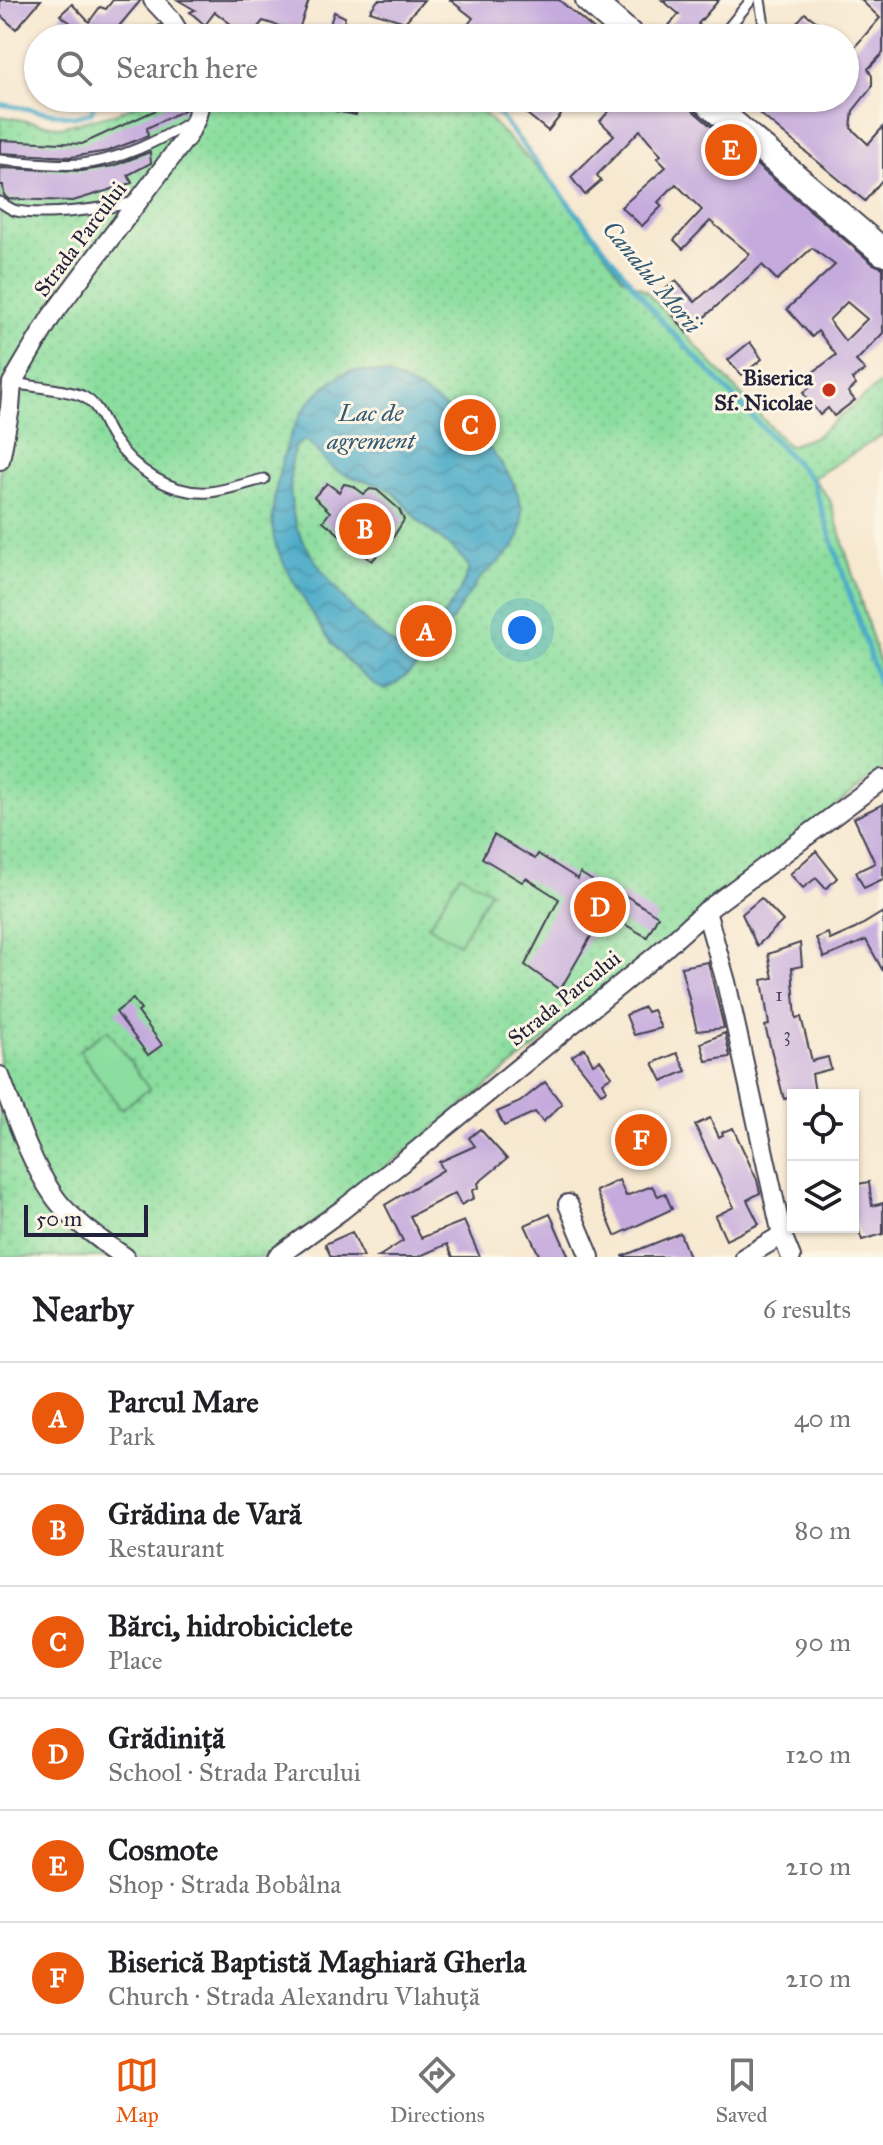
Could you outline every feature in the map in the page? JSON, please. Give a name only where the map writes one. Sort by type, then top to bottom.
[{"type":"main road","points":[[594,2],[618,24]]},
{"type":"main road","points":[[719,112],[883,252]]},
{"type":"street","points":[[153,0],[174,24]]},
{"type":"street","name":"Strada Parcului","points":[[0,460],[12,383],[51,317],[188,135],[198,112]]},
{"type":"street","name":"Strada Parcului","points":[[277,1257],[368,1190],[658,954],[706,911],[881,785]]},
{"type":"street","points":[[706,911],[726,982],[782,1235],[791,1257]]},
{"type":"street","points":[[0,1076],[28,1148],[55,1199],[105,1244],[125,1257]]},
{"type":"street","points":[[568,1204],[590,1257]]},
{"type":"street","points":[[745,1257],[782,1235]]},
{"type":"lane","points":[[732,24],[751,0]]},
{"type":"lane","points":[[760,0],[764,24]]},
{"type":"lane","points":[[0,160],[96,162],[140,147],[196,119]]},
{"type":"lane","points":[[0,202],[15,211],[49,211],[111,207],[140,201]]},
{"type":"lane","points":[[12,383],[84,397],[102,415],[110,435],[129,459],[152,478],[182,490],[209,492],[264,479]]},
{"type":"green space","points":[[482,112],[568,200],[622,277],[645,290],[788,446],[815,437],[883,381],[883,435],[813,478],[830,500],[883,674],[883,768],[359,1189],[267,1257],[0,1257],[0,116],[61,127],[117,113]]},
{"type":"green space","points":[[460,874],[490,891],[459,944],[429,926]]},
{"type":"green space","points":[[108,1030],[149,1089],[121,1109],[79,1050]]},
{"type":"water","name":"Lac de agrement","points":[[349,371],[376,372],[401,380],[424,393],[448,409],[492,451],[519,497],[522,519],[519,537],[513,548],[478,581],[426,656],[400,681],[384,690],[356,669],[332,643],[295,584],[274,539],[274,501],[287,445],[309,402],[333,380]],"holes":[[[305,440],[335,470],[393,492],[469,567],[460,591],[444,614],[424,634],[403,648],[373,629],[340,594],[301,536],[291,504],[291,465],[295,447]]]},
{"type":"building","points":[[0,0],[41,0],[16,29],[0,15]]},
{"type":"building","points":[[113,0],[141,0],[121,24],[72,24],[60,15],[72,4],[89,22],[100,7],[106,9]]},
{"type":"building","points":[[178,0],[309,0],[301,24],[263,21],[261,24],[231,24],[215,12],[204,24],[190,12],[195,10]]},
{"type":"building","points":[[378,0],[424,0],[405,22],[370,11]]},
{"type":"building","points":[[450,0],[559,0],[587,24],[468,24],[473,18]]},
{"type":"building","points":[[662,0],[719,0],[698,24],[670,24],[679,14]]},
{"type":"building","points":[[861,0],[883,0],[883,53],[868,69],[872,87],[859,103],[859,42],[880,18]]},
{"type":"building","points":[[334,12],[345,17],[344,24],[330,24]]},
{"type":"building","points":[[805,13],[820,24],[796,24]]},
{"type":"building","points":[[152,112],[180,112],[147,128],[148,136],[108,151],[71,157],[0,153],[0,140],[82,144]]},
{"type":"building","points":[[558,112],[561,115],[548,131],[526,113]]},
{"type":"building","points":[[608,112],[694,112],[873,264],[883,268],[883,333],[856,361],[865,370],[852,379],[856,385],[848,392],[855,400],[834,416],[828,408],[820,415],[803,393],[810,387],[804,379],[836,355],[818,331],[812,337],[787,309],[835,265],[812,248],[777,280],[762,265],[687,333],[658,295],[676,281],[695,302],[750,254],[710,221],[683,249],[674,240],[702,210],[676,184],[658,202],[662,206],[642,226],[621,207],[666,167],[657,158],[661,155],[640,130],[597,175],[601,181],[585,195],[571,177],[614,135],[600,121]],"holes":[[[847,302],[867,319],[845,341],[829,320]]]},
{"type":"building","points":[[758,112],[853,112],[851,128],[868,144],[883,127],[883,179],[865,201]]},
{"type":"building","points":[[150,152],[151,163],[128,175],[132,183],[73,201],[8,199],[4,195],[3,185],[0,185],[0,168],[82,171],[113,166]]},
{"type":"building","points":[[750,342],[762,359],[742,375],[728,360]]},
{"type":"building","points":[[327,483],[339,492],[344,484],[364,494],[370,489],[377,490],[399,509],[404,520],[372,561],[323,521],[330,512],[314,497]]},
{"type":"building","points":[[883,804],[883,879],[864,888],[856,872],[875,863],[854,818]]},
{"type":"building","points":[[494,835],[535,859],[538,854],[578,879],[580,873],[620,898],[623,894],[658,916],[647,937],[612,917],[605,927],[598,924],[560,990],[525,965],[559,899],[526,878],[522,882],[482,858]]},
{"type":"building","points":[[816,851],[837,878],[826,889],[816,878],[803,888],[790,874]]},
{"type":"building","points":[[761,898],[783,921],[757,946],[742,914]]},
{"type":"building","points":[[883,912],[883,971],[866,940],[824,958],[816,938],[828,933],[830,940]]},
{"type":"building","points":[[800,943],[802,966],[792,968],[796,1018],[801,1017],[812,1061],[828,1057],[831,1069],[812,1074],[814,1089],[787,1089],[787,1098],[784,1099],[765,1026],[769,1025],[762,980],[773,978],[768,954]]},
{"type":"building","points":[[708,962],[724,1028],[697,1031],[681,967]]},
{"type":"building","points":[[133,999],[141,1010],[138,1012],[162,1045],[148,1055],[116,1012]]},
{"type":"building","points":[[644,1007],[647,1012],[653,1010],[661,1028],[634,1035],[626,1015]]},
{"type":"building","points":[[725,1033],[730,1057],[706,1061],[701,1043]]},
{"type":"building","points":[[585,1048],[593,1064],[600,1060],[612,1076],[603,1082],[607,1090],[601,1093],[572,1056]]},
{"type":"building","points":[[677,1053],[686,1071],[662,1081],[653,1063]]},
{"type":"building","points":[[545,1082],[562,1104],[543,1122],[535,1112],[504,1126],[497,1112],[520,1102]]},
{"type":"building","points":[[710,1118],[719,1137],[723,1135],[722,1132],[733,1128],[760,1193],[747,1200],[759,1224],[726,1240],[715,1216],[734,1207],[695,1125]]},
{"type":"building","points":[[656,1123],[658,1129],[664,1127],[669,1137],[664,1140],[667,1144],[630,1160],[621,1138]]},
{"type":"building","points":[[480,1129],[507,1159],[478,1183],[479,1187],[472,1191],[474,1198],[461,1205],[455,1193],[410,1216],[421,1238],[464,1221],[480,1257],[453,1257],[447,1244],[418,1257],[378,1257],[403,1241],[385,1205],[443,1170],[439,1162],[475,1146],[469,1138]]},
{"type":"building","points":[[619,1180],[626,1196],[652,1186],[658,1196],[665,1193],[672,1209],[615,1236],[596,1191]]},
{"type":"building","points":[[869,1182],[872,1206],[883,1203],[883,1234],[862,1240],[859,1231],[859,1184]]},
{"type":"building","points":[[550,1214],[569,1257],[540,1257],[525,1225]]},
{"type":"building","points":[[352,1232],[364,1257],[331,1257],[325,1244]]},
{"type":"building","points":[[680,1233],[689,1257],[623,1257],[623,1256]]},
{"type":"waterway","name":"Canalul Morii","points":[[0,104],[24,108]]},
{"type":"waterway","name":"Canalul Morii","points":[[46,112],[74,117],[91,112]]},
{"type":"waterway","name":"Canalul Morii","points":[[497,112],[659,318],[812,480],[883,695]]},
{"type":"place","name":"Cosmote","points":[[731,150]]},
{"type":"place","name":"Biserica Sf. Nicolae","points":[[829,390]]},
{"type":"place","name":"Bărci, hidrobiciclete","points":[[470,425]]},
{"type":"place","name":"Grădina de Vară","points":[[365,529]]},
{"type":"place","name":"Parcul Mare","points":[[426,631]]},
{"type":"place","name":"Grădiniță","points":[[600,907]]},
{"type":"place","name":"Biserică Baptistă Maghiară Gherla","points":[[641,1140]]}]
